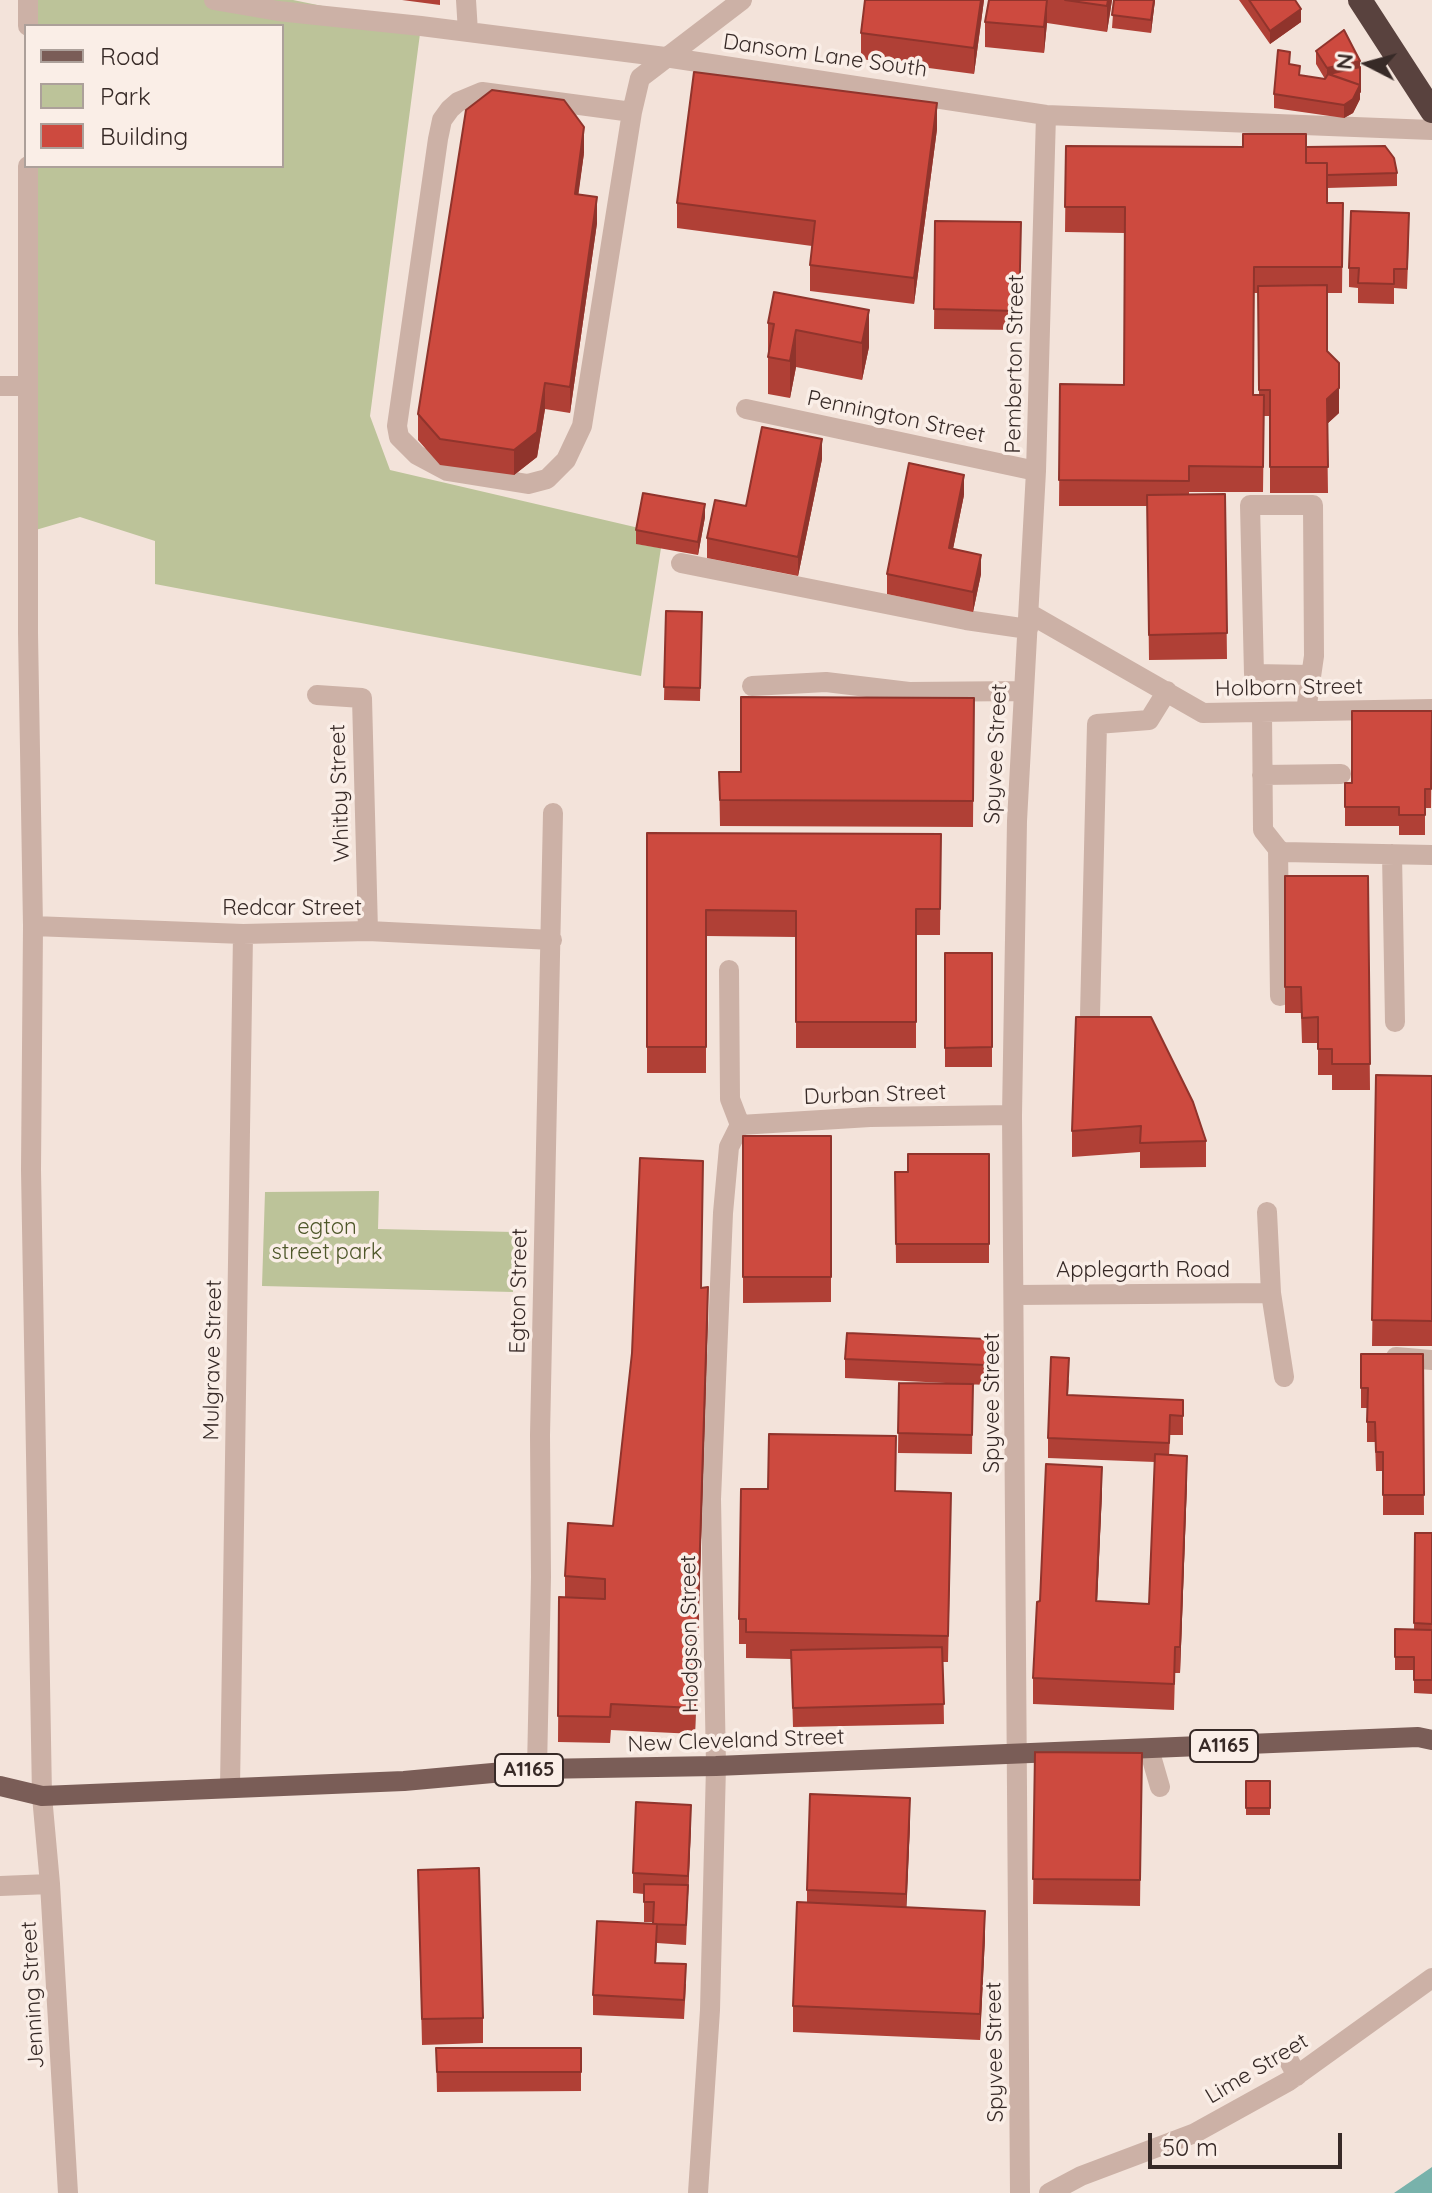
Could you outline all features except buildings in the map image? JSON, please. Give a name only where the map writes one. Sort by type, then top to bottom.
[{"type":"highway","points":[[1360,0],[1432,111]]},
{"type":"main road","name":"New Cleveland Street","points":[[42,1796],[404,1781],[537,1769],[716,1766],[1418,1737],[1432,1740]]},
{"type":"main road","name":"A1165","points":[[0,1786],[42,1796]]},
{"type":"street","points":[[28,0],[28,24]]},
{"type":"street","name":"Dansom Lane South","points":[[214,0],[302,7],[665,57],[1046,115],[1432,130]]},
{"type":"street","points":[[466,0],[468,32]]},
{"type":"street","points":[[632,112],[482,92],[458,102],[442,120],[397,426],[399,437],[417,455],[447,471],[528,484],[547,479],[566,460],[582,426],[637,83],[665,57],[742,0]]},
{"type":"street","name":"Pemberton Street","points":[[1029,622],[1046,115]]},
{"type":"street","name":"Jenning Street","points":[[28,168],[28,633],[33,926],[31,1170],[42,1796],[68,2193]]},
{"type":"street","points":[[0,386],[28,386]]},
{"type":"street","name":"Pennington Street","points":[[746,409],[1036,471]]},
{"type":"street","points":[[1306,711],[1314,656],[1313,505],[1250,505],[1254,674],[1311,675]]},
{"type":"street","points":[[681,563],[966,620],[1029,622]]},
{"type":"street","name":"Spyvee Street","points":[[1020,2193],[1016,1295],[1012,1115],[1017,821],[1029,622]]},
{"type":"street","name":"Holborn Street","points":[[1029,622],[1167,691],[1203,713],[1432,709]]},
{"type":"street","points":[[752,686],[826,682],[909,692],[1023,691]]},
{"type":"street","points":[[1090,1015],[1097,724],[1149,720],[1167,691]]},
{"type":"street","name":"Whitby Street","points":[[317,695],[362,698],[368,931]]},
{"type":"street","points":[[1262,712],[1263,830],[1278,849],[1283,852],[1432,855]]},
{"type":"street","points":[[1262,775],[1341,774]]},
{"type":"street","name":"Egton Street","points":[[537,1769],[553,813]]},
{"type":"street","points":[[1278,849],[1280,996]]},
{"type":"street","points":[[1392,854],[1395,1022]]},
{"type":"street","name":"Redcar Street","points":[[33,926],[243,934],[368,931],[552,940]]},
{"type":"street","name":"Mulgrave Street","points":[[230,1787],[243,934]]},
{"type":"street","points":[[729,970],[730,1099],[740,1125]]},
{"type":"street","name":"Durban Street","points":[[740,1125],[870,1117],[1012,1115]]},
{"type":"street","name":"Hodgson Street","points":[[698,2193],[710,2010],[716,1766],[711,1499],[723,1213],[729,1147],[740,1125]]},
{"type":"street","points":[[1267,1212],[1271,1293],[1284,1377]]},
{"type":"street","name":"Applegarth Road","points":[[1016,1295],[1271,1293]]},
{"type":"street","points":[[1371,1355],[1432,1360]]},
{"type":"street","points":[[1149,1749],[1160,1787]]},
{"type":"street","points":[[0,1886],[50,1884]]},
{"type":"street","name":"Lime Street","points":[[1049,2193],[1081,2176],[1195,2133],[1297,2076],[1432,1978]]},
{"type":"street","points":[[1286,2055],[1297,2076]]},
{"type":"green space","points":[[29,0],[293,0],[421,26],[370,416],[390,470],[639,528],[637,544],[661,548],[641,676],[155,584],[155,541],[80,517],[22,534],[27,168],[284,168],[284,24],[29,24]]},
{"type":"green space","name":"egton street park","points":[[379,1191],[378,1229],[514,1232],[513,1292],[262,1286],[265,1192]]},
{"type":"water","points":[[1432,2167],[1432,2193],[1394,2193]]}]
